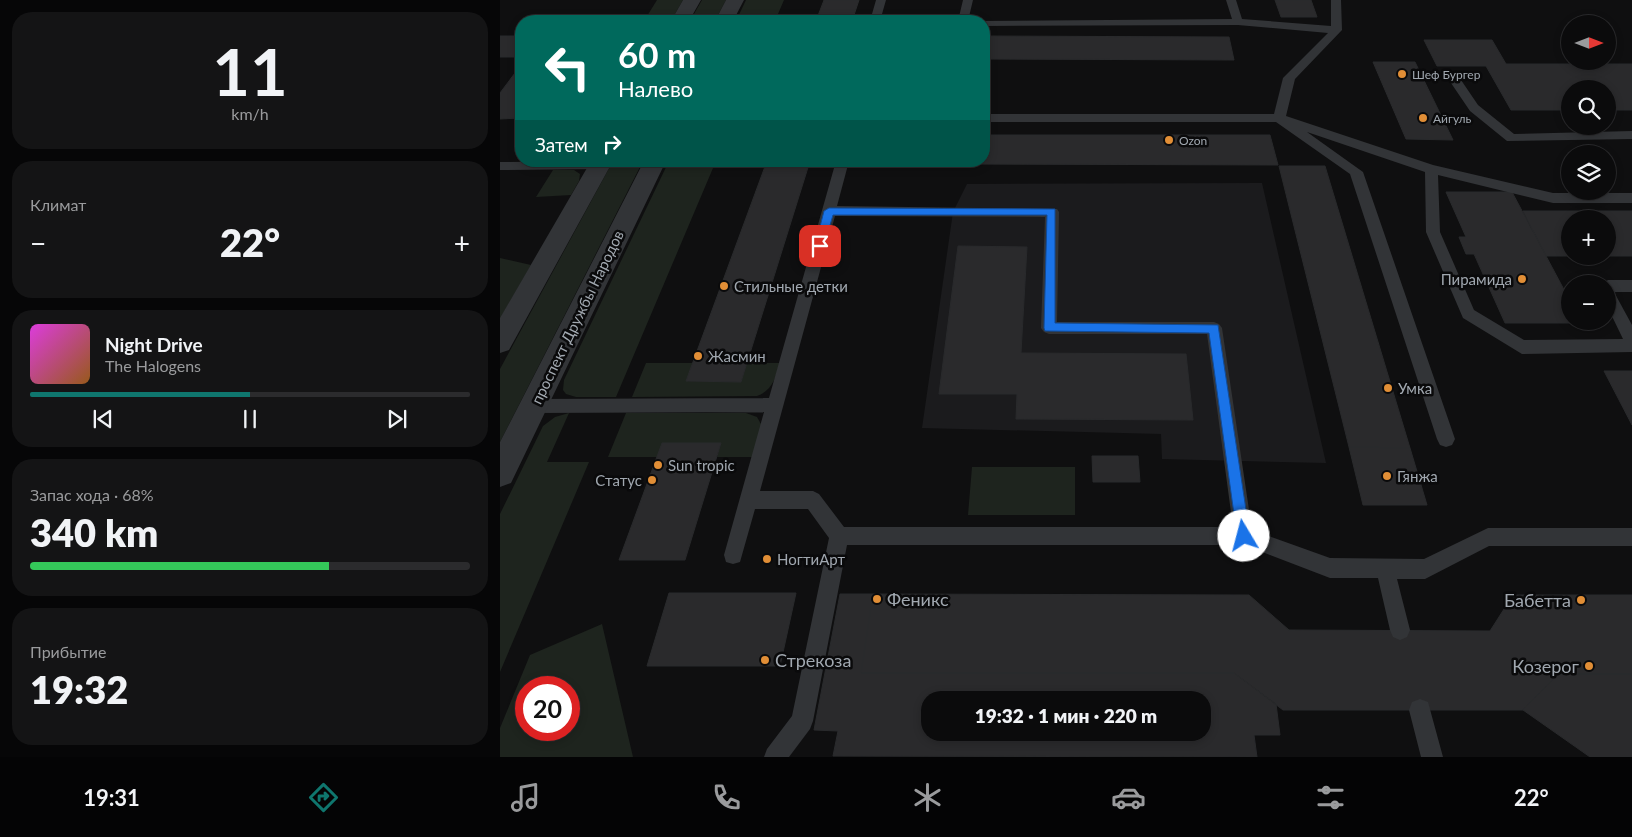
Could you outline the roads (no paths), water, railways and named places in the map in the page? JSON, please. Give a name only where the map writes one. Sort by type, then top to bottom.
[{"type":"street","points":[[683,15],[692,0]]},
{"type":"street","points":[[727,15],[735,0]]},
{"type":"street","points":[[500,342],[599,167]]},
{"type":"street","name":"проспект Дружбы Народов","points":[[500,472],[652,167]]},
{"type":"lane","points":[[877,15],[881,0]]},
{"type":"lane","points":[[964,15],[968,0]]},
{"type":"lane","points":[[1231,0],[1238,22]]},
{"type":"lane","points":[[1279,118],[1289,78],[1337,30],[1336,0]]},
{"type":"lane","points":[[990,23],[1238,22],[1337,30]]},
{"type":"lane","points":[[1457,83],[1474,108],[1511,138],[1632,135]]},
{"type":"lane","points":[[990,118],[1279,118],[1431,169],[1553,198],[1632,198]]},
{"type":"lane","points":[[1279,118],[1356,172],[1446,439]]},
{"type":"lane","points":[[500,166],[515,166]]},
{"type":"lane","points":[[733,554],[841,167]]},
{"type":"lane","points":[[1431,169],[1433,232],[1468,314],[1522,347],[1632,345]]},
{"type":"lane","points":[[829,211],[1052,212],[1049,328],[1214,328],[1244,536]]},
{"type":"lane","points":[[1616,286],[1632,286]]},
{"type":"lane","points":[[1616,310],[1632,340]]},
{"type":"lane","points":[[533,406],[776,405]]},
{"type":"lane","points":[[749,500],[813,500],[839,536],[802,720],[774,757]]},
{"type":"lane","points":[[839,536],[1244,536],[1330,568],[1385,569],[1425,569],[1488,537],[1632,537]]},
{"type":"lane","points":[[1385,569],[1400,630]]},
{"type":"lane","points":[[1420,710],[1432,757]]},
{"type":"place","name":"Шеф Бургер","points":[[1402,74]]},
{"type":"place","name":"Айгуль","points":[[1423,118]]},
{"type":"place","name":"Ozon","points":[[1169,140]]},
{"type":"place","name":"Пирамида","points":[[1522,279]]},
{"type":"place","name":"Стильные детки","points":[[724,286]]},
{"type":"place","name":"Жасмин","points":[[698,356]]},
{"type":"place","name":"Умка","points":[[1388,388]]},
{"type":"place","name":"Sun tropic","points":[[658,465]]},
{"type":"place","name":"Гянжа","points":[[1387,476]]},
{"type":"place","name":"Статус","points":[[652,480]]},
{"type":"place","name":"НогтиАрт","points":[[767,559]]},
{"type":"place","name":"Феникс","points":[[877,599]]},
{"type":"place","name":"Бабетта","points":[[1581,600]]},
{"type":"place","name":"Стрекоза","points":[[765,660]]},
{"type":"place","name":"Козерог","points":[[1589,666]]}]
